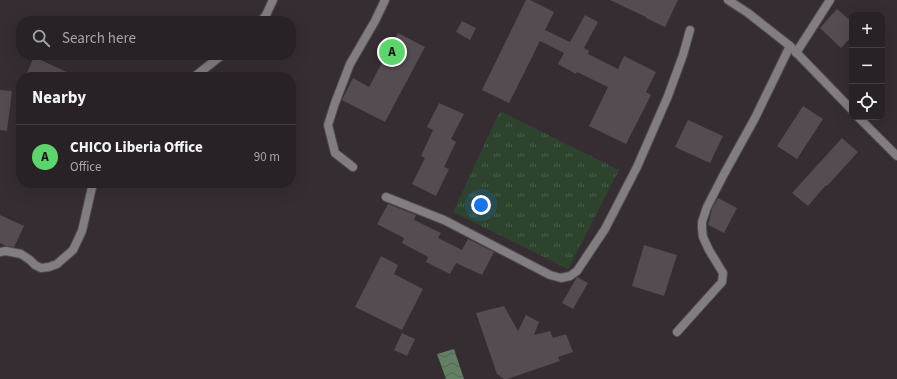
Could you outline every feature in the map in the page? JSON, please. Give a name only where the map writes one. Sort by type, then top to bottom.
[{"type":"street","points":[[265,16],[273,0]]},
{"type":"street","points":[[353,167],[335,153],[328,124],[350,64],[375,21],[385,0]]},
{"type":"street","points":[[728,0],[748,13],[793,50],[849,107]]},
{"type":"street","points":[[677,332],[722,282],[723,273],[703,237],[702,222],[707,207],[793,50],[830,0]]},
{"type":"street","points":[[386,197],[444,220],[550,275],[561,278],[570,276],[577,271],[605,229],[636,167],[668,96],[683,55],[690,30]]},
{"type":"street","points":[[200,72],[216,60]]},
{"type":"street","points":[[861,120],[897,156]]},
{"type":"street","points":[[0,252],[6,251],[21,254],[41,268],[57,264],[73,250],[82,230],[92,188]]},
{"type":"green space","points":[[500,111],[619,170],[568,269],[453,212]]},
{"type":"water","points":[[454,349],[464,379],[446,379],[437,354]]},
{"type":"building","points":[[526,0],[530,0],[554,12],[545,30],[570,42],[585,15],[598,22],[584,48],[589,51],[588,54],[618,69],[624,56],[656,72],[646,92],[651,95],[626,144],[589,126],[608,87],[577,72],[576,74],[558,64],[564,53],[540,41],[509,103],[482,90]]},
{"type":"building","points":[[610,0],[678,0],[665,27]]},
{"type":"building","points":[[837,9],[849,19],[849,39],[841,48],[820,28]]},
{"type":"building","points":[[462,21],[476,28],[470,40],[456,32]]},
{"type":"building","points":[[398,33],[425,47],[385,122],[342,100],[353,78],[369,87],[385,57],[380,54],[387,41],[392,44]]},
{"type":"building","points":[[33,60],[41,60],[67,72],[27,72]]},
{"type":"building","points":[[0,90],[12,91],[7,131],[0,130]]},
{"type":"building","points":[[439,103],[464,114],[451,139],[456,142],[444,167],[449,169],[436,196],[412,184],[425,158],[421,156],[433,130],[427,127]]},
{"type":"building","points":[[803,106],[823,119],[797,159],[777,146]]},
{"type":"building","points":[[688,120],[723,136],[710,163],[675,147]]},
{"type":"building","points":[[842,138],[858,152],[808,206],[792,193]]},
{"type":"building","points":[[718,198],[737,208],[724,233],[708,225],[712,209]]},
{"type":"building","points":[[388,204],[416,215],[414,220],[441,233],[438,238],[462,250],[468,239],[494,252],[482,275],[456,263],[450,274],[426,262],[428,257],[402,243],[404,238],[377,224]]},
{"type":"building","points":[[0,215],[24,226],[14,247],[6,246],[0,243]]},
{"type":"building","points":[[644,245],[677,255],[664,296],[632,286]]},
{"type":"building","points":[[381,256],[398,265],[394,274],[423,289],[402,330],[355,307]]},
{"type":"building","points":[[577,277],[588,283],[573,309],[562,303]]},
{"type":"building","points":[[504,306],[518,331],[526,315],[539,322],[534,335],[550,331],[553,338],[566,334],[573,352],[558,357],[560,361],[504,379],[497,374],[476,313]]},
{"type":"building","points":[[402,333],[415,339],[407,356],[394,350]]},
{"type":"place","name":"CHICO Liberia Office","points":[[392,52]]}]
